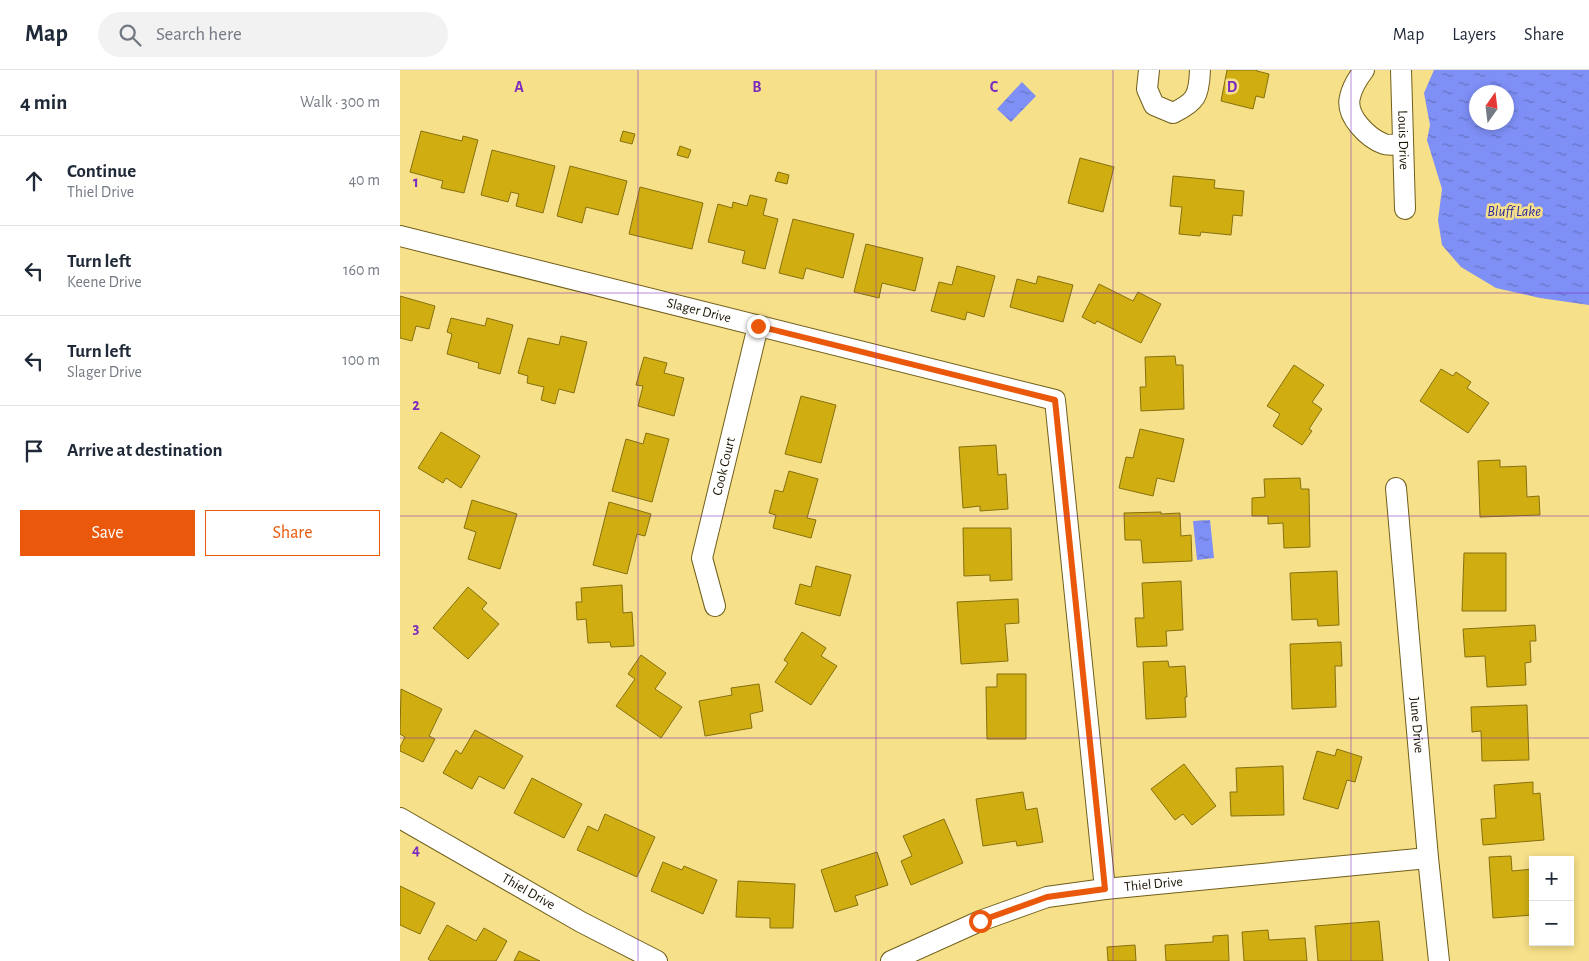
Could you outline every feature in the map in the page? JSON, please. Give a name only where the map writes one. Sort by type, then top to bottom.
[{"type":"street","points":[[1149,70],[1147,88],[1154,105],[1173,113],[1191,104],[1199,86],[1200,70]]},
{"type":"street","points":[[1364,70],[1355,82],[1349,99],[1353,116],[1364,132],[1386,145],[1403,144]]},
{"type":"street","name":"Louis Drive","points":[[1402,70],[1405,209]]},
{"type":"street","name":"Slager Drive","points":[[400,236],[1055,400],[1105,889]]},
{"type":"street","name":"Cook Court","points":[[715,606],[702,558],[758,326]]},
{"type":"street","name":"June Drive","points":[[1396,488],[1428,858],[1439,961]]},
{"type":"street","name":"Thiel Drive","points":[[400,818],[581,922],[657,961]]},
{"type":"street","name":"Thiel Drive","points":[[891,961],[980,921],[1047,897],[1105,889],[1428,858]]},
{"type":"water","name":"Bluff Lake","points":[[1434,70],[1589,70],[1589,305],[1540,298],[1496,288],[1461,267],[1442,245],[1438,220],[1442,189],[1427,140],[1430,125],[1424,93]]},
{"type":"water","points":[[1022,82],[1036,96],[1011,122],[997,109]]},
{"type":"water","points":[[1210,520],[1214,558],[1197,560],[1193,521]]},
{"type":"building","points":[[1227,70],[1257,70],[1269,74],[1264,98],[1256,96],[1253,109],[1221,101]]},
{"type":"building","points":[[421,131],[462,141],[463,136],[478,140],[464,193],[441,188],[443,181],[410,172]]},
{"type":"building","points":[[623,131],[635,134],[632,144],[620,141]]},
{"type":"building","points":[[680,146],[691,150],[688,158],[677,155]]},
{"type":"building","points":[[492,150],[555,166],[543,213],[516,206],[519,194],[511,192],[508,202],[481,195]]},
{"type":"building","points":[[1080,158],[1114,167],[1103,212],[1068,203]]},
{"type":"building","points":[[570,166],[627,181],[618,215],[586,207],[582,223],[557,216]]},
{"type":"building","points":[[778,172],[789,175],[787,184],[775,181]]},
{"type":"building","points":[[1173,176],[1215,180],[1214,188],[1244,191],[1242,216],[1233,215],[1231,235],[1201,232],[1200,236],[1179,234],[1182,207],[1170,206]]},
{"type":"building","points":[[640,187],[703,203],[692,249],[629,234]]},
{"type":"building","points":[[750,195],[767,199],[763,215],[778,219],[765,269],[742,263],[745,251],[708,242],[718,204],[732,208],[733,202],[747,206]]},
{"type":"building","points":[[793,219],[854,234],[843,278],[806,268],[803,279],[779,273]]},
{"type":"building","points":[[866,244],[923,258],[915,291],[882,283],[879,298],[854,292]]},
{"type":"building","points":[[957,266],[995,276],[984,317],[967,312],[965,320],[931,311],[939,282],[952,285]]},
{"type":"building","points":[[1038,276],[1073,285],[1063,322],[1010,307],[1017,279],[1036,284]]},
{"type":"building","points":[[1099,284],[1133,301],[1138,292],[1161,304],[1141,343],[1097,321],[1095,324],[1082,317]]},
{"type":"building","points":[[400,296],[435,306],[429,329],[416,326],[412,341],[400,338]]},
{"type":"building","points":[[451,318],[485,326],[487,318],[513,325],[500,374],[478,368],[479,363],[447,354],[452,334],[447,332]]},
{"type":"building","points":[[561,336],[587,342],[574,393],[559,389],[555,404],[541,400],[544,387],[527,383],[528,376],[518,373],[528,338],[559,345]]},
{"type":"building","points":[[1175,356],[1176,365],[1183,365],[1184,409],[1141,411],[1140,387],[1146,387],[1145,357]]},
{"type":"building","points":[[644,357],[667,363],[664,373],[684,378],[674,416],[638,406],[643,386],[636,385]]},
{"type":"building","points":[[1294,365],[1324,385],[1312,402],[1322,409],[1309,429],[1312,431],[1302,445],[1273,426],[1280,414],[1267,406]]},
{"type":"building","points":[[1441,369],[1453,376],[1456,372],[1471,382],[1467,388],[1489,403],[1468,433],[1420,401]]},
{"type":"building","points":[[801,396],[836,405],[821,463],[785,454]]},
{"type":"building","points":[[1140,429],[1184,439],[1174,482],[1157,478],[1153,496],[1119,488],[1126,457],[1133,458]]},
{"type":"building","points":[[441,432],[480,456],[461,488],[446,478],[443,483],[418,468]]},
{"type":"building","points":[[646,433],[669,439],[652,502],[612,491],[626,439],[643,444]]},
{"type":"building","points":[[996,445],[998,475],[1006,474],[1008,509],[980,511],[980,506],[963,508],[959,447]]},
{"type":"building","points":[[1500,460],[1500,467],[1526,466],[1527,497],[1539,496],[1540,515],[1480,517],[1478,461]]},
{"type":"building","points":[[789,471],[818,479],[807,518],[816,520],[811,538],[773,528],[776,515],[769,513],[775,490],[783,492]]},
{"type":"building","points":[[1300,478],[1301,489],[1309,489],[1310,547],[1284,548],[1283,523],[1268,524],[1268,516],[1252,516],[1252,498],[1265,497],[1264,479]]},
{"type":"building","points":[[472,500],[517,514],[500,569],[468,559],[476,532],[464,528]]},
{"type":"building","points":[[609,502],[651,514],[645,536],[637,534],[627,574],[593,565]]},
{"type":"building","points":[[1161,512],[1161,514],[1180,513],[1181,536],[1191,535],[1192,561],[1143,563],[1141,540],[1125,540],[1124,513]]},
{"type":"building","points":[[963,528],[1011,528],[1012,580],[990,581],[990,575],[964,576]]},
{"type":"building","points":[[1464,553],[1506,553],[1506,611],[1462,611]]},
{"type":"building","points":[[816,566],[851,575],[840,616],[795,604],[800,584],[811,587]]},
{"type":"building","points":[[1337,571],[1339,625],[1318,626],[1317,619],[1292,620],[1290,573]]},
{"type":"building","points":[[1181,581],[1183,630],[1166,631],[1167,646],[1137,647],[1135,618],[1144,618],[1142,583]]},
{"type":"building","points":[[622,585],[623,613],[632,612],[634,646],[611,647],[610,642],[588,643],[586,619],[577,620],[576,602],[582,602],[581,588]]},
{"type":"building","points":[[468,587],[487,603],[482,609],[499,624],[468,659],[433,628]]},
{"type":"building","points":[[1018,599],[1019,623],[1005,624],[1008,661],[961,664],[957,602]]},
{"type":"building","points":[[1535,625],[1536,641],[1530,641],[1531,662],[1525,663],[1526,685],[1487,687],[1485,656],[1465,657],[1463,629]]},
{"type":"building","points":[[802,632],[826,648],[821,656],[837,666],[811,705],[775,682],[788,663],[784,660]]},
{"type":"building","points":[[1341,642],[1342,666],[1335,666],[1336,707],[1292,709],[1290,644]]},
{"type":"building","points":[[641,655],[666,673],[655,689],[682,707],[661,738],[616,706],[635,679],[628,674]]},
{"type":"building","points":[[1168,661],[1169,667],[1185,666],[1186,717],[1146,719],[1143,662]]},
{"type":"building","points":[[997,674],[1026,674],[1026,739],[987,739],[986,687],[997,687]]},
{"type":"building","points":[[759,684],[763,711],[750,714],[752,728],[705,736],[699,701],[732,695],[731,688]]},
{"type":"building","points":[[401,689],[442,709],[429,736],[435,739],[423,762],[400,751],[405,737],[400,734]]},
{"type":"building","points":[[1527,705],[1529,760],[1482,761],[1481,731],[1472,732],[1471,707]]},
{"type":"building","points":[[475,730],[523,756],[504,789],[479,776],[472,789],[443,773],[456,750],[461,754]]},
{"type":"building","points":[[1337,749],[1362,757],[1355,782],[1347,780],[1338,809],[1303,799],[1317,751],[1335,756]]},
{"type":"building","points":[[1184,764],[1216,806],[1192,825],[1183,814],[1175,820],[1151,789]]},
{"type":"building","points":[[1283,766],[1284,815],[1231,816],[1230,792],[1237,792],[1236,768]]},
{"type":"building","points":[[532,778],[582,804],[564,838],[514,813]]},
{"type":"building","points":[[1533,782],[1533,794],[1540,793],[1544,840],[1483,845],[1481,819],[1496,818],[1494,785]]},
{"type":"building","points":[[1023,792],[1026,810],[1037,808],[1043,842],[1017,846],[1016,841],[983,846],[976,799]]},
{"type":"building","points":[[605,814],[655,837],[637,877],[577,850],[588,826],[598,831]]},
{"type":"building","points":[[944,819],[963,863],[911,885],[901,861],[912,856],[903,836]]},
{"type":"building","points":[[877,852],[888,885],[855,896],[858,905],[835,912],[821,870]]},
{"type":"building","points":[[1511,856],[1512,871],[1529,869],[1529,915],[1493,918],[1489,857]]},
{"type":"building","points":[[663,862],[682,870],[684,866],[717,880],[703,914],[651,891]]},
{"type":"building","points":[[738,881],[795,884],[793,928],[770,928],[770,918],[736,917]]},
{"type":"building","points":[[400,886],[435,903],[420,934],[400,925]]},
{"type":"building","points":[[1379,921],[1383,961],[1318,961],[1315,926]]},
{"type":"building","points":[[447,925],[476,941],[484,928],[507,941],[496,961],[431,961],[428,959]]},
{"type":"building","points":[[1268,930],[1269,940],[1305,938],[1307,961],[1244,961],[1242,932]]},
{"type":"building","points":[[1228,935],[1229,961],[1166,961],[1165,945],[1213,942],[1213,936]]},
{"type":"building","points":[[1135,945],[1136,961],[1108,961],[1107,947]]},
{"type":"building","points":[[519,951],[540,961],[514,961]]},
{"type":"route","points":[[758,326],[1055,400],[1105,889],[1047,897],[980,921]]}]
